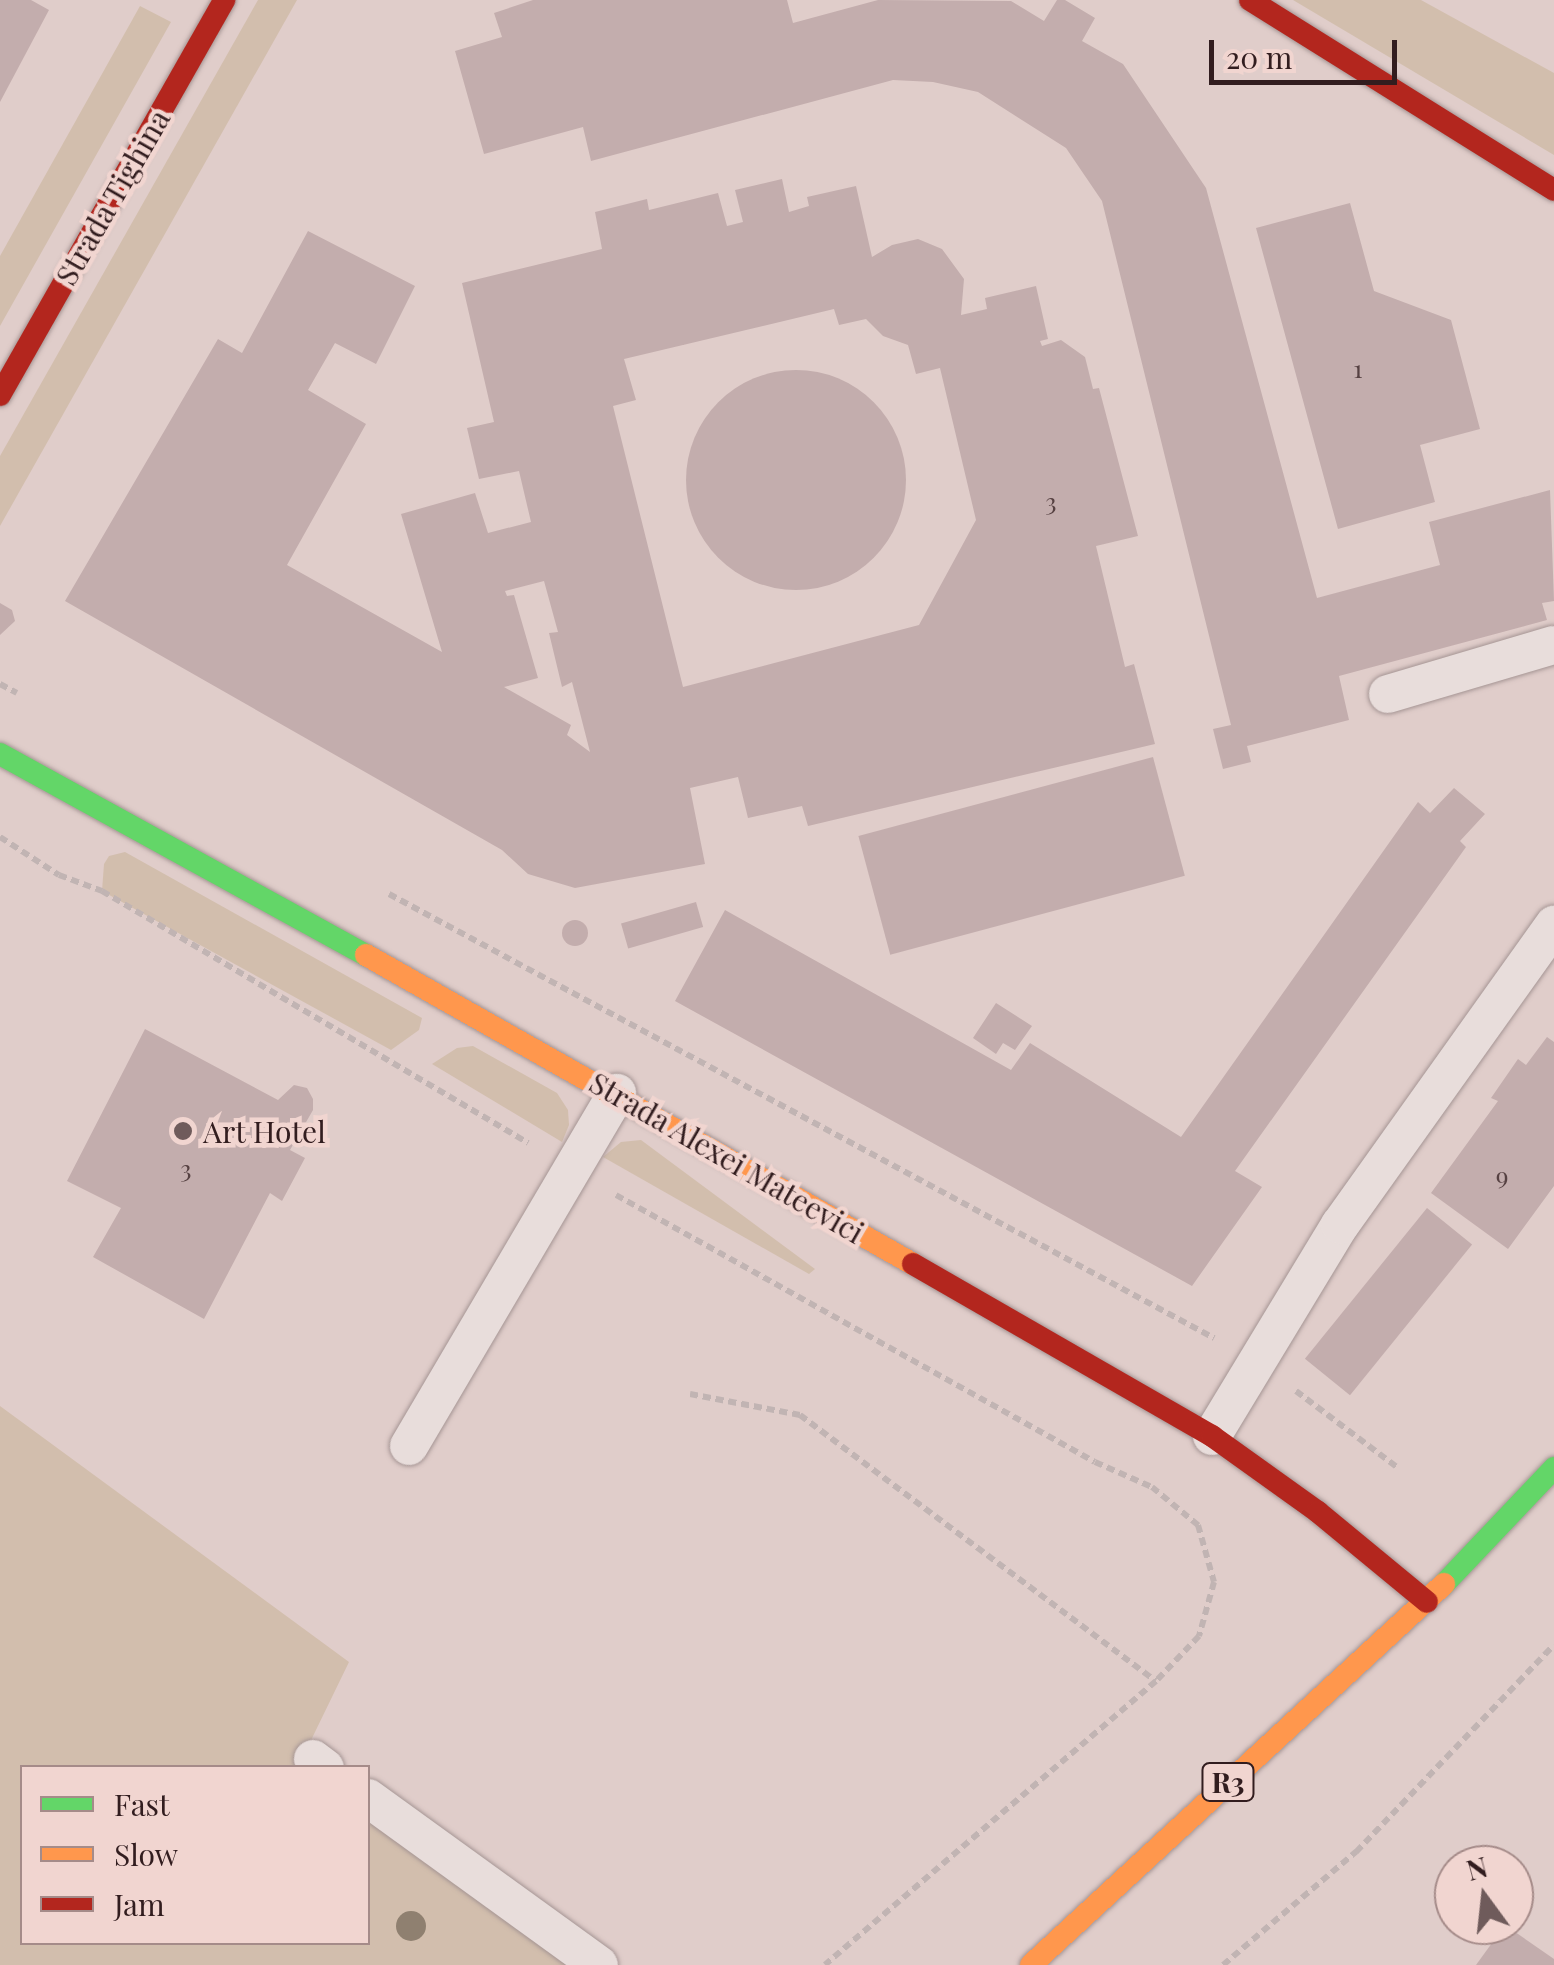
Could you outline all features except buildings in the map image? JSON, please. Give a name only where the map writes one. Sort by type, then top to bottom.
[{"type":"main road","name":"Strada Tighina","points":[[0,394],[224,0]]},
{"type":"main road","points":[[1250,0],[1554,190]]},
{"type":"main road","name":"Strada Alexei Mateevici","points":[[0,754],[617,1093],[1212,1436],[1318,1512],[1428,1602]]},
{"type":"main road","name":"R3","points":[[1032,1965],[1428,1602],[1554,1468]]},
{"type":"lane","points":[[1388,694],[1553,644]]},
{"type":"lane","points":[[1212,1436],[1340,1225],[1554,924]]},
{"type":"lane","points":[[409,1446],[617,1093]]},
{"type":"lane","points":[[370,1799],[599,1965]]},
{"type":"path","points":[[0,684],[35,703]]},
{"type":"path","points":[[0,837],[60,875],[102,890],[572,1170],[1095,1462],[1152,1487],[1198,1526],[1214,1582],[1199,1636],[1156,1681],[825,1965]]},
{"type":"path","points":[[384,891],[1187,1323]]},
{"type":"path","points":[[1281,1380],[1397,1466]]},
{"type":"path","points":[[690,1394],[800,1415],[1156,1681]]},
{"type":"path","points":[[1223,1965],[1356,1852],[1554,1645]]},
{"type":"shaded area","points":[[258,0],[297,0],[0,526],[0,456]]},
{"type":"shaded area","points":[[1293,0],[1421,0],[1554,73],[1554,155]]},
{"type":"shaded area","points":[[140,6],[171,22],[0,326],[0,256]]},
{"type":"shaded area","points":[[125,852],[422,1018],[419,1030],[391,1050],[102,891],[104,864],[109,856]]},
{"type":"shaded area","points":[[473,1046],[557,1093],[568,1110],[569,1125],[562,1142],[432,1064],[457,1048]]},
{"type":"shaded area","points":[[641,1140],[815,1269],[809,1274],[603,1157],[621,1142]]},
{"type":"shaded area","points":[[0,1406],[349,1662],[299,1765],[20,1765],[20,1945],[370,1945],[370,1818],[578,1965],[0,1965]]},
{"type":"traffic: fast","points":[[0,754],[366,955]]},
{"type":"traffic: fast","points":[[1444,1584],[1554,1468]]},
{"type":"traffic: slow","points":[[366,955],[913,1264]]},
{"type":"traffic: slow","points":[[1031,1965],[1444,1584]]},
{"type":"traffic: jam","points":[[0,395],[224,0]]},
{"type":"traffic: jam","points":[[1250,0],[1554,190]]},
{"type":"traffic: jam","points":[[913,1264],[1212,1436],[1318,1512],[1427,1602]]},
{"type":"place","name":"Art Hotel","points":[[183,1131]]}]
